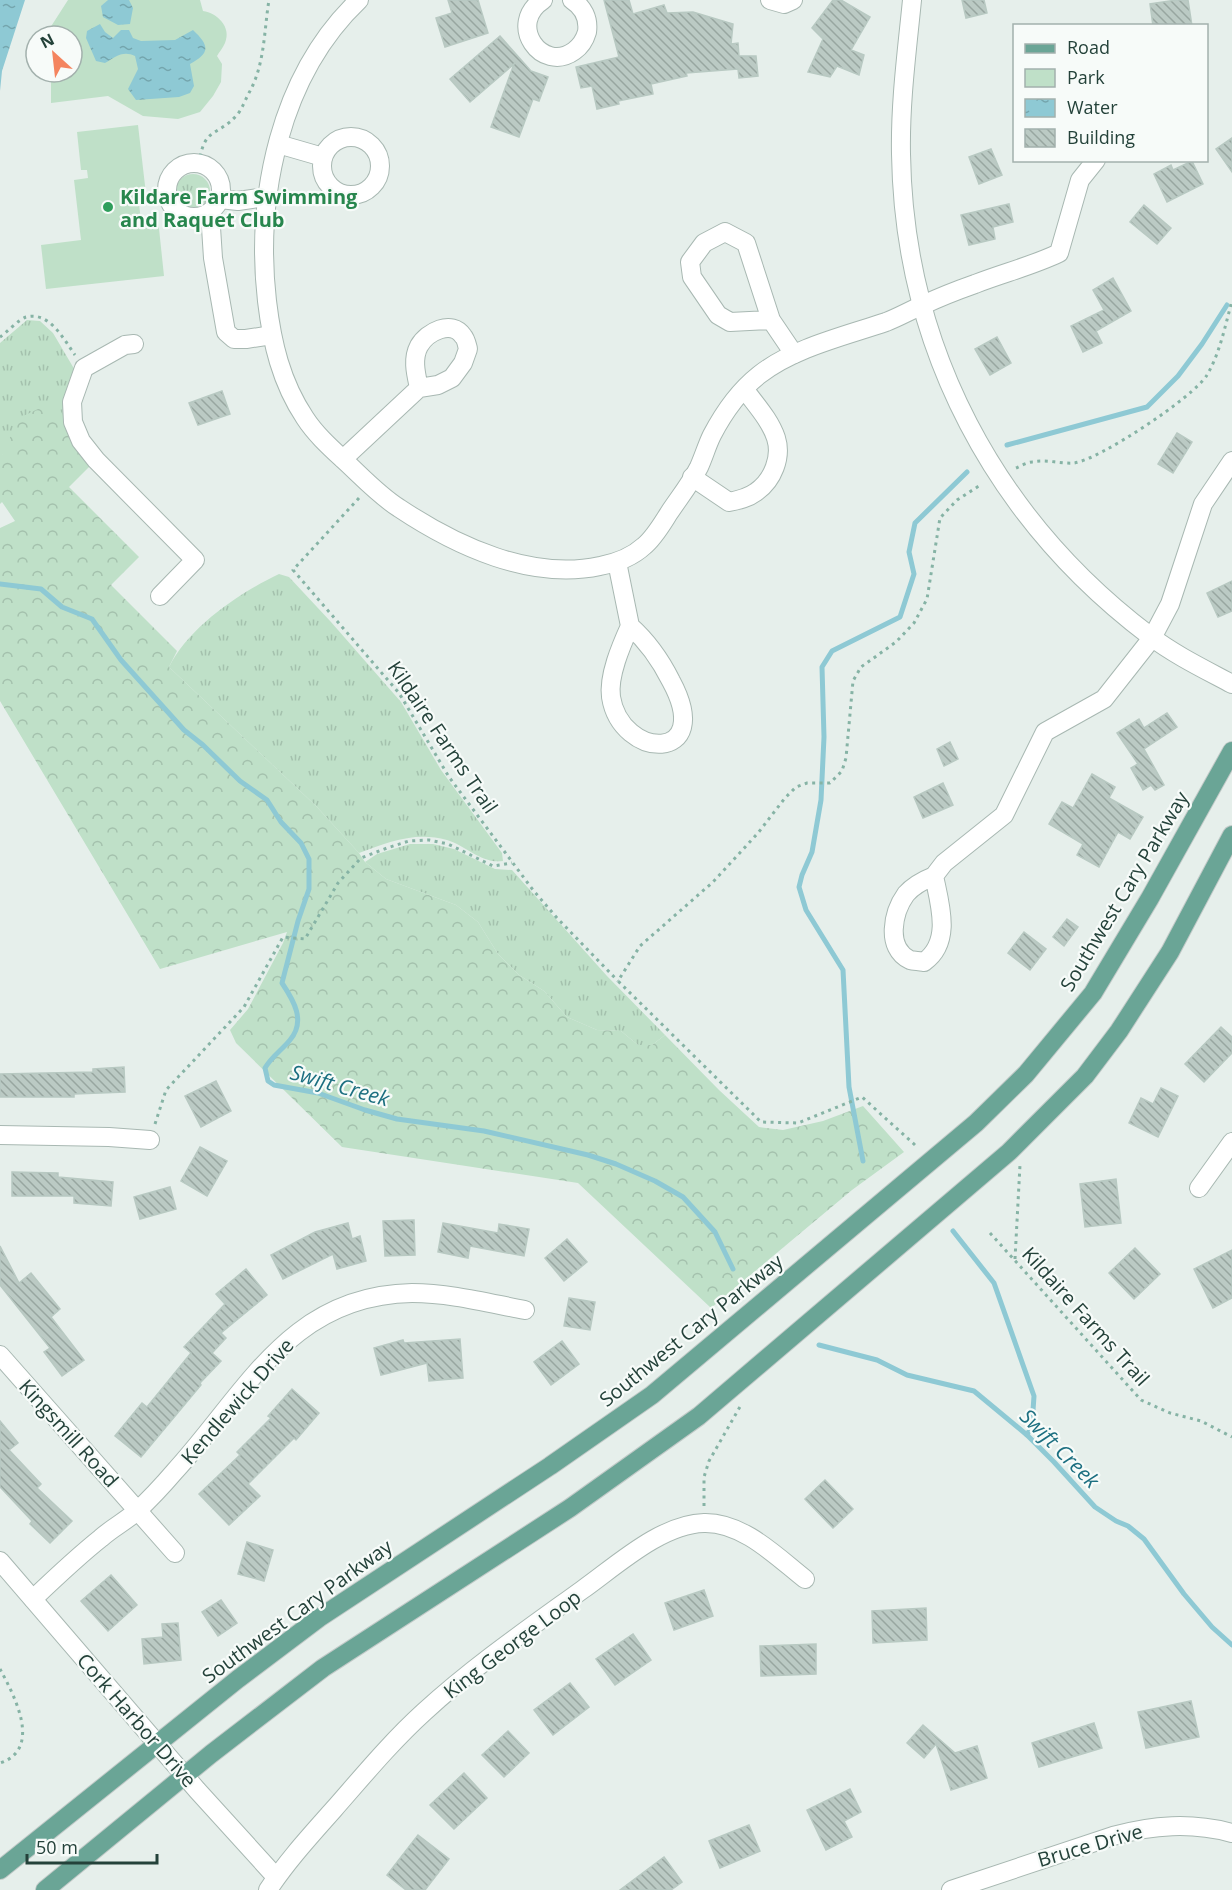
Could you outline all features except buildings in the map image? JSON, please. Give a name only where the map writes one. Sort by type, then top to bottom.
[{"type":"main road","name":"Southwest Cary Parkway","points":[[0,1870],[238,1679],[318,1618],[550,1466],[652,1395],[976,1123],[1026,1074],[1093,993],[1150,898],[1232,751]]},
{"type":"main road","points":[[45,1890],[185,1775],[323,1668],[570,1508],[699,1416],[1009,1152],[1085,1076],[1119,1031],[1170,952],[1232,835]]},
{"type":"street","points":[[359,0],[332,30],[311,62],[293,99],[278,144],[266,196],[266,288],[272,335],[283,379],[307,421],[370,486],[398,507],[467,546],[522,564],[583,570],[617,562],[644,547],[661,526],[692,477],[712,435],[731,404],[758,375],[794,354],[902,316],[978,282],[1034,264],[1059,253],[1080,180],[1094,162]]},
{"type":"street","points":[[543,0],[536,4],[530,13],[527,22],[528,33],[532,43],[539,50],[548,55],[559,56],[568,55],[576,50],[586,34],[586,15],[581,7],[572,0]]},
{"type":"street","points":[[770,0],[784,4],[793,0]]},
{"type":"street","points":[[912,0],[902,94],[901,154],[907,232],[921,306],[938,359],[959,408],[987,459],[1017,504],[1054,549],[1084,580],[1152,638],[1232,684]]},
{"type":"street","points":[[278,144],[323,157]]},
{"type":"street","points":[[266,196],[215,205],[202,216],[184,215],[177,211],[168,196],[167,187],[175,171],[190,163],[208,167],[220,180],[221,189],[215,205],[213,258],[226,332],[234,339],[272,335]]},
{"type":"street","points":[[771,320],[730,322],[718,315],[692,277],[690,262],[704,243],[725,232],[746,243],[771,320],[794,354]]},
{"type":"street","points":[[134,344],[125,345],[84,368],[72,402],[73,422],[81,441],[96,460],[195,561],[160,596]]},
{"type":"street","points":[[343,459],[418,388]]},
{"type":"street","points":[[692,477],[729,502],[757,491],[772,474],[778,458],[776,439],[765,417],[745,390]]},
{"type":"street","points":[[934,876],[944,863],[1004,815],[1045,732],[1104,699],[1152,638],[1170,604],[1203,504],[1232,461]]},
{"type":"street","points":[[617,562],[630,626],[619,651],[611,696],[621,721],[630,732],[654,745],[668,743],[677,736],[684,725],[679,697],[658,656],[644,638],[630,626]]},
{"type":"street","points":[[0,1135],[150,1140]]},
{"type":"street","points":[[1200,1188],[1232,1142]]},
{"type":"street","name":"Kendlewick Drive","points":[[33,1599],[102,1537],[137,1510],[175,1472],[257,1371],[290,1338],[318,1318],[345,1306],[367,1300],[414,1293],[525,1310]]},
{"type":"street","name":"Kingsmill Road","points":[[0,1355],[137,1510]]},
{"type":"street","points":[[137,1510],[175,1553]]},
{"type":"street","name":"King George Loop","points":[[272,1883],[397,1739],[459,1682],[644,1545],[684,1526],[704,1523],[739,1531],[805,1579]]},
{"type":"street","name":"Cork Harbor Drive","points":[[0,1561],[237,1836],[272,1883]]},
{"type":"street","name":"Bruce Drive","points":[[951,1890],[1137,1829],[1184,1825],[1206,1826],[1232,1833]]},
{"type":"path","points":[[199,164],[206,138],[238,114],[252,88],[260,67],[269,0]]},
{"type":"path","points":[[1014,468],[1033,462],[1075,463],[1088,459],[1115,444],[1184,398],[1206,376],[1217,352],[1232,301]]},
{"type":"path","points":[[0,337],[25,317],[37,317],[54,324],[74,354]]},
{"type":"path","points":[[618,981],[640,946],[713,882],[796,787],[807,783],[830,783],[842,771],[846,758],[853,681],[861,667],[896,642],[914,622],[927,599],[940,518],[957,501],[982,484]]},
{"type":"path","name":"Kildaire Farms Trail","points":[[370,486],[293,570],[399,693],[449,777],[512,863],[556,918],[761,1122],[798,1123],[862,1097],[915,1145]]},
{"type":"path","points":[[150,1140],[166,1090],[244,1007],[283,937],[305,939],[338,883],[362,858],[409,841],[429,840],[448,844],[493,866],[512,863]]},
{"type":"path","points":[[1015,1259],[1020,1164]]},
{"type":"path","name":"Kildaire Farms Trail","points":[[990,1233],[1141,1400],[1170,1413],[1202,1421],[1232,1437]]},
{"type":"path","points":[[704,1523],[704,1477],[709,1461],[736,1411],[745,1400]]},
{"type":"path","points":[[0,1670],[19,1708],[23,1731],[22,1745],[11,1758],[0,1763]]},
{"type":"green space","points":[[68,0],[200,0],[203,11],[218,18],[225,26],[227,37],[217,56],[222,64],[221,82],[200,112],[178,119],[143,116],[108,96],[51,103],[51,84],[84,84],[84,24],[53,24]]},
{"type":"green space","name":"Kildare Farm Swimming and Raquet Club","points":[[138,125],[146,194],[138,195],[141,221],[158,219],[164,276],[46,289],[41,245],[81,240],[74,180],[88,178],[87,170],[81,170],[77,132]]},
{"type":"green space","points":[[193,174],[205,179],[210,191],[205,203],[193,208],[181,203],[176,191],[181,179]]},
{"type":"green space","points":[[27,320],[40,321],[53,333],[76,372],[68,423],[2,455],[2,502],[0,504],[0,343]]},
{"type":"green space","points":[[55,401],[91,465],[69,487],[139,557],[111,585],[177,651],[169,667],[316,806],[365,862],[386,879],[456,905],[478,922],[498,954],[519,975],[544,991],[567,1017],[597,1030],[621,1031],[638,1045],[652,1045],[665,1035],[759,1127],[783,1130],[823,1121],[863,1106],[904,1152],[852,1190],[711,1308],[578,1183],[342,1147],[236,1043],[230,1030],[248,1009],[287,932],[160,969],[0,701],[0,528],[15,521],[2,502],[2,455],[19,418]]},
{"type":"green space","points":[[279,574],[289,577],[401,702],[441,770],[502,853],[503,861],[488,860],[447,840],[424,837],[402,839],[359,853],[316,806],[169,667],[189,638],[216,613],[248,591]]},
{"type":"green space","points":[[410,844],[433,844],[454,849],[495,869],[512,870],[607,976],[665,1035],[652,1045],[638,1045],[621,1031],[597,1030],[567,1017],[544,991],[519,975],[498,954],[478,922],[456,905],[386,879],[365,862],[377,854]]},
{"type":"water","points":[[0,0],[25,0],[2,71],[0,91]]},
{"type":"water","points":[[108,0],[129,0],[133,8],[130,24],[118,25],[103,17],[101,6]]},
{"type":"water","points":[[100,24],[113,38],[121,30],[129,30],[133,38],[141,41],[175,40],[193,30],[203,41],[205,49],[201,56],[190,64],[194,86],[190,93],[179,97],[136,100],[128,89],[138,69],[135,56],[123,54],[105,63],[96,61],[86,38],[87,31]]},
{"type":"waterway","points":[[1007,445],[1147,407],[1178,376],[1227,305]]},
{"type":"waterway","points":[[863,1161],[849,1087],[843,970],[806,910],[799,887],[812,852],[821,800],[824,737],[822,667],[832,651],[900,617],[914,574],[909,552],[915,523],[967,472]]},
{"type":"waterway","name":"Swift Creek","points":[[0,584],[41,589],[62,607],[92,619],[121,660],[184,730],[240,781],[267,800],[281,822],[301,843],[309,859],[309,889],[282,983],[294,1004],[298,1018],[297,1026],[290,1040],[265,1068],[268,1081],[274,1085],[318,1093],[397,1119],[484,1131],[588,1155],[616,1164],[655,1181],[683,1197],[715,1232],[733,1269]]},
{"type":"waterway","points":[[953,1231],[994,1283],[1034,1396],[1032,1425],[1027,1435]]},
{"type":"waterway","name":"Swift Creek","points":[[819,1345],[877,1360],[907,1375],[974,1391],[1027,1435],[1095,1507],[1128,1526],[1144,1539],[1184,1594],[1212,1627],[1232,1645]]},
{"type":"place","name":"Kildare Farm Swimming and Raquet Club","points":[[108,207]]}]
